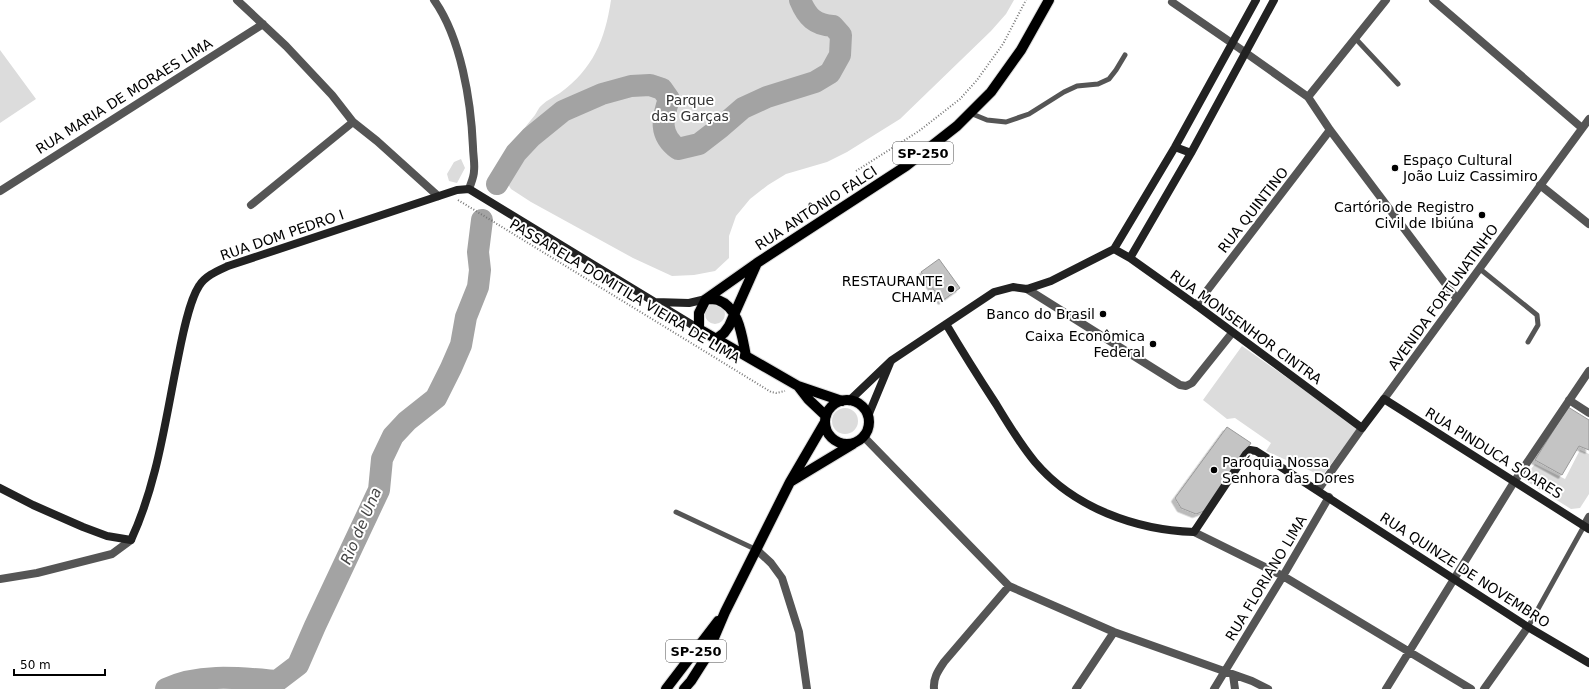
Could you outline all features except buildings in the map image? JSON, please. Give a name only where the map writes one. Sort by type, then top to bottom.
[{"type":"main road","name":"RUA ANTÔNIO FALCI","points":[[706,299],[756,263],[906,166],[957,126],[991,92],[1012,62],[1049,0]]},
{"type":"main road","points":[[845,401],[892,360],[994,292],[1013,287],[1027,289],[1051,281],[1114,249],[1175,148],[1231,43],[1256,0]]},
{"type":"main road","points":[[1130,258],[1191,153],[1274,0]]},
{"type":"main road","points":[[1175,148],[1191,153]]},
{"type":"main road","name":"RUA DOM PEDRO I","points":[[131,540],[139,522],[154,475],[181,343],[192,301],[198,287],[206,277],[228,266],[457,190],[469,189]]},
{"type":"main road","points":[[469,189],[652,302],[796,386],[861,405],[868,416],[869,427],[864,437],[790,482]]},
{"type":"main road","name":"RUA MONSENHOR CINTRA","points":[[1114,249],[1130,258],[1196,305],[1362,428]]},
{"type":"main road","name":"RUA ANTÔNIO FALCI","points":[[716,339],[724,333],[729,326],[756,263]]},
{"type":"main road","points":[[652,302],[679,304],[706,299],[718,300],[726,305],[734,314],[739,324],[746,356]]},
{"type":"main road","points":[[699,329],[699,312],[706,299]]},
{"type":"main road","points":[[946,324],[1012,430],[1035,462],[1065,490],[1116,517],[1145,526],[1171,531],[1194,532]]},
{"type":"main road","points":[[868,416],[892,360]]},
{"type":"main road","points":[[796,386],[826,419],[829,435],[840,443],[853,444]]},
{"type":"main road","name":"AVENIDA FORTUNATINHO","points":[[1362,428],[1384,399]]},
{"type":"main road","name":"RUA PINDUCA SOARES","points":[[1384,399],[1586,528]]},
{"type":"main road","name":"SP-250","points":[[684,689],[691,681],[704,659],[725,612],[790,482],[826,419],[829,409],[835,404],[845,401]]},
{"type":"main road","name":"RUA QUINZE DE NOVEMBRO","points":[[1194,532],[1246,454],[1250,450],[1256,451],[1528,627],[1589,663]]},
{"type":"main road","points":[[0,488],[33,505],[83,527],[107,536],[131,540]]},
{"type":"main road","name":"SP-250","points":[[666,689],[725,612]]},
{"type":"street","points":[[237,0],[286,46],[332,95],[353,122],[377,140],[442,195]]},
{"type":"street","points":[[434,0],[439,6],[460,58],[470,104],[473,129],[474,172],[469,189]]},
{"type":"street","points":[[1308,97],[1386,0]]},
{"type":"street","points":[[1433,0],[1582,128]]},
{"type":"street","points":[[1172,2],[1308,97],[1330,130],[1457,299]]},
{"type":"street","name":"RUA MARIA DE MORAES LIMA","points":[[0,191],[263,24]]},
{"type":"street","name":"AVENIDA FORTUNATINHO","points":[[1384,399],[1589,119]]},
{"type":"street","points":[[251,205],[353,122]]},
{"type":"street","name":"RUA QUINTINO","points":[[1196,305],[1330,130]]},
{"type":"street","points":[[1540,186],[1589,224]]},
{"type":"street","points":[[1027,289],[1180,385],[1186,386],[1192,383],[1232,333]]},
{"type":"street","points":[[1386,689],[1514,482],[1589,371]]},
{"type":"street","points":[[1569,400],[1589,413]]},
{"type":"street","name":"AVENIDA FORTUNATINHO","points":[[1318,490],[1362,428]]},
{"type":"street","points":[[864,437],[1009,586],[1114,632],[1252,681],[1268,689]]},
{"type":"street","name":"RUA FLORIANO LIMA","points":[[1214,689],[1329,497]]},
{"type":"street","points":[[1586,528],[1589,517]]},
{"type":"street","points":[[1194,532],[1283,576],[1471,689]]},
{"type":"street","points":[[0,579],[36,573],[112,554],[131,540]]},
{"type":"street","points":[[757,550],[772,563],[782,578],[799,632],[807,689]]},
{"type":"street","points":[[934,689],[934,682],[937,672],[944,662],[1009,586]]},
{"type":"street","points":[[1484,689],[1528,627]]},
{"type":"street","points":[[1076,689],[1114,632]]},
{"type":"street","points":[[1234,675],[1235,689]]},
{"type":"lane","points":[[1355,38],[1398,84]]},
{"type":"lane","points":[[970,113],[987,120],[1006,122],[1029,114],[1064,92],[1077,86],[1098,84],[1109,79],[1125,54]]},
{"type":"lane","points":[[1480,269],[1537,315],[1538,324],[1528,342]]},
{"type":"lane","points":[[676,512],[757,550]]},
{"type":"lane","points":[[1528,627],[1586,528]]},
{"type":"path","points":[[856,171],[919,131],[960,99],[977,80],[1003,44],[1026,0]]},
{"type":"path","name":"PASSARELA DOMITILA VIEIRA DE LIMA","points":[[442,195],[771,392],[776,393],[785,391],[796,386]]},
{"type":"green space","name":"Parque das Garças","points":[[611,0],[1014,0],[1006,14],[991,31],[900,119],[847,152],[827,162],[786,174],[768,185],[750,199],[736,216],[729,236],[729,258],[715,271],[694,275],[672,276],[633,258],[531,202],[511,189],[497,167],[540,107],[571,84],[589,64],[601,41]]},
{"type":"green space","points":[[0,50],[36,99],[0,123]]},
{"type":"green space","points":[[461,159],[465,168],[457,183],[449,181],[447,174],[454,162]]},
{"type":"green space","points":[[711,304],[719,304],[725,310],[725,318],[719,324],[711,324],[705,318],[705,310]]},
{"type":"green space","points":[[1242,346],[1358,428],[1322,476],[1266,451],[1271,443],[1235,418],[1227,419],[1203,400]]},
{"type":"green space","points":[[845,408],[854,412],[858,421],[854,430],[845,434],[836,430],[832,421],[836,412]]},
{"type":"green space","points":[[1580,450],[1589,454],[1589,494],[1580,508],[1571,509],[1523,479],[1535,464],[1565,479]]},
{"type":"waterway","name":"Rio de Una","points":[[497,184],[516,153],[531,137],[563,111],[602,94],[631,86],[650,85],[662,89],[669,99],[664,120],[665,132],[672,144],[678,149],[699,144],[743,108],[767,97],[815,82],[830,73],[840,55],[841,35],[833,26],[821,24],[812,19],[800,0]]},
{"type":"waterway","name":"Rio de Una","points":[[166,689],[179,684],[206,679],[235,678],[277,681],[298,665],[379,490],[382,459],[393,436],[407,421],[436,398],[461,345],[466,317],[478,287],[480,270],[478,252],[482,220]]},
{"type":"place","name":"Espaço Cultural João Luiz Cassimiro","points":[[1395,168]]},
{"type":"place","name":"Cartório de Registro Civil de Ibiúna","points":[[1482,215]]},
{"type":"place","name":"RESTAURANTE CHAMA","points":[[951,289]]},
{"type":"place","name":"Banco do Brasil","points":[[1103,314]]},
{"type":"place","name":"Caixa Econômica Federal","points":[[1153,344]]},
{"type":"place","name":"Paróquia Nossa Senhora das Dores","points":[[1214,470]]}]
